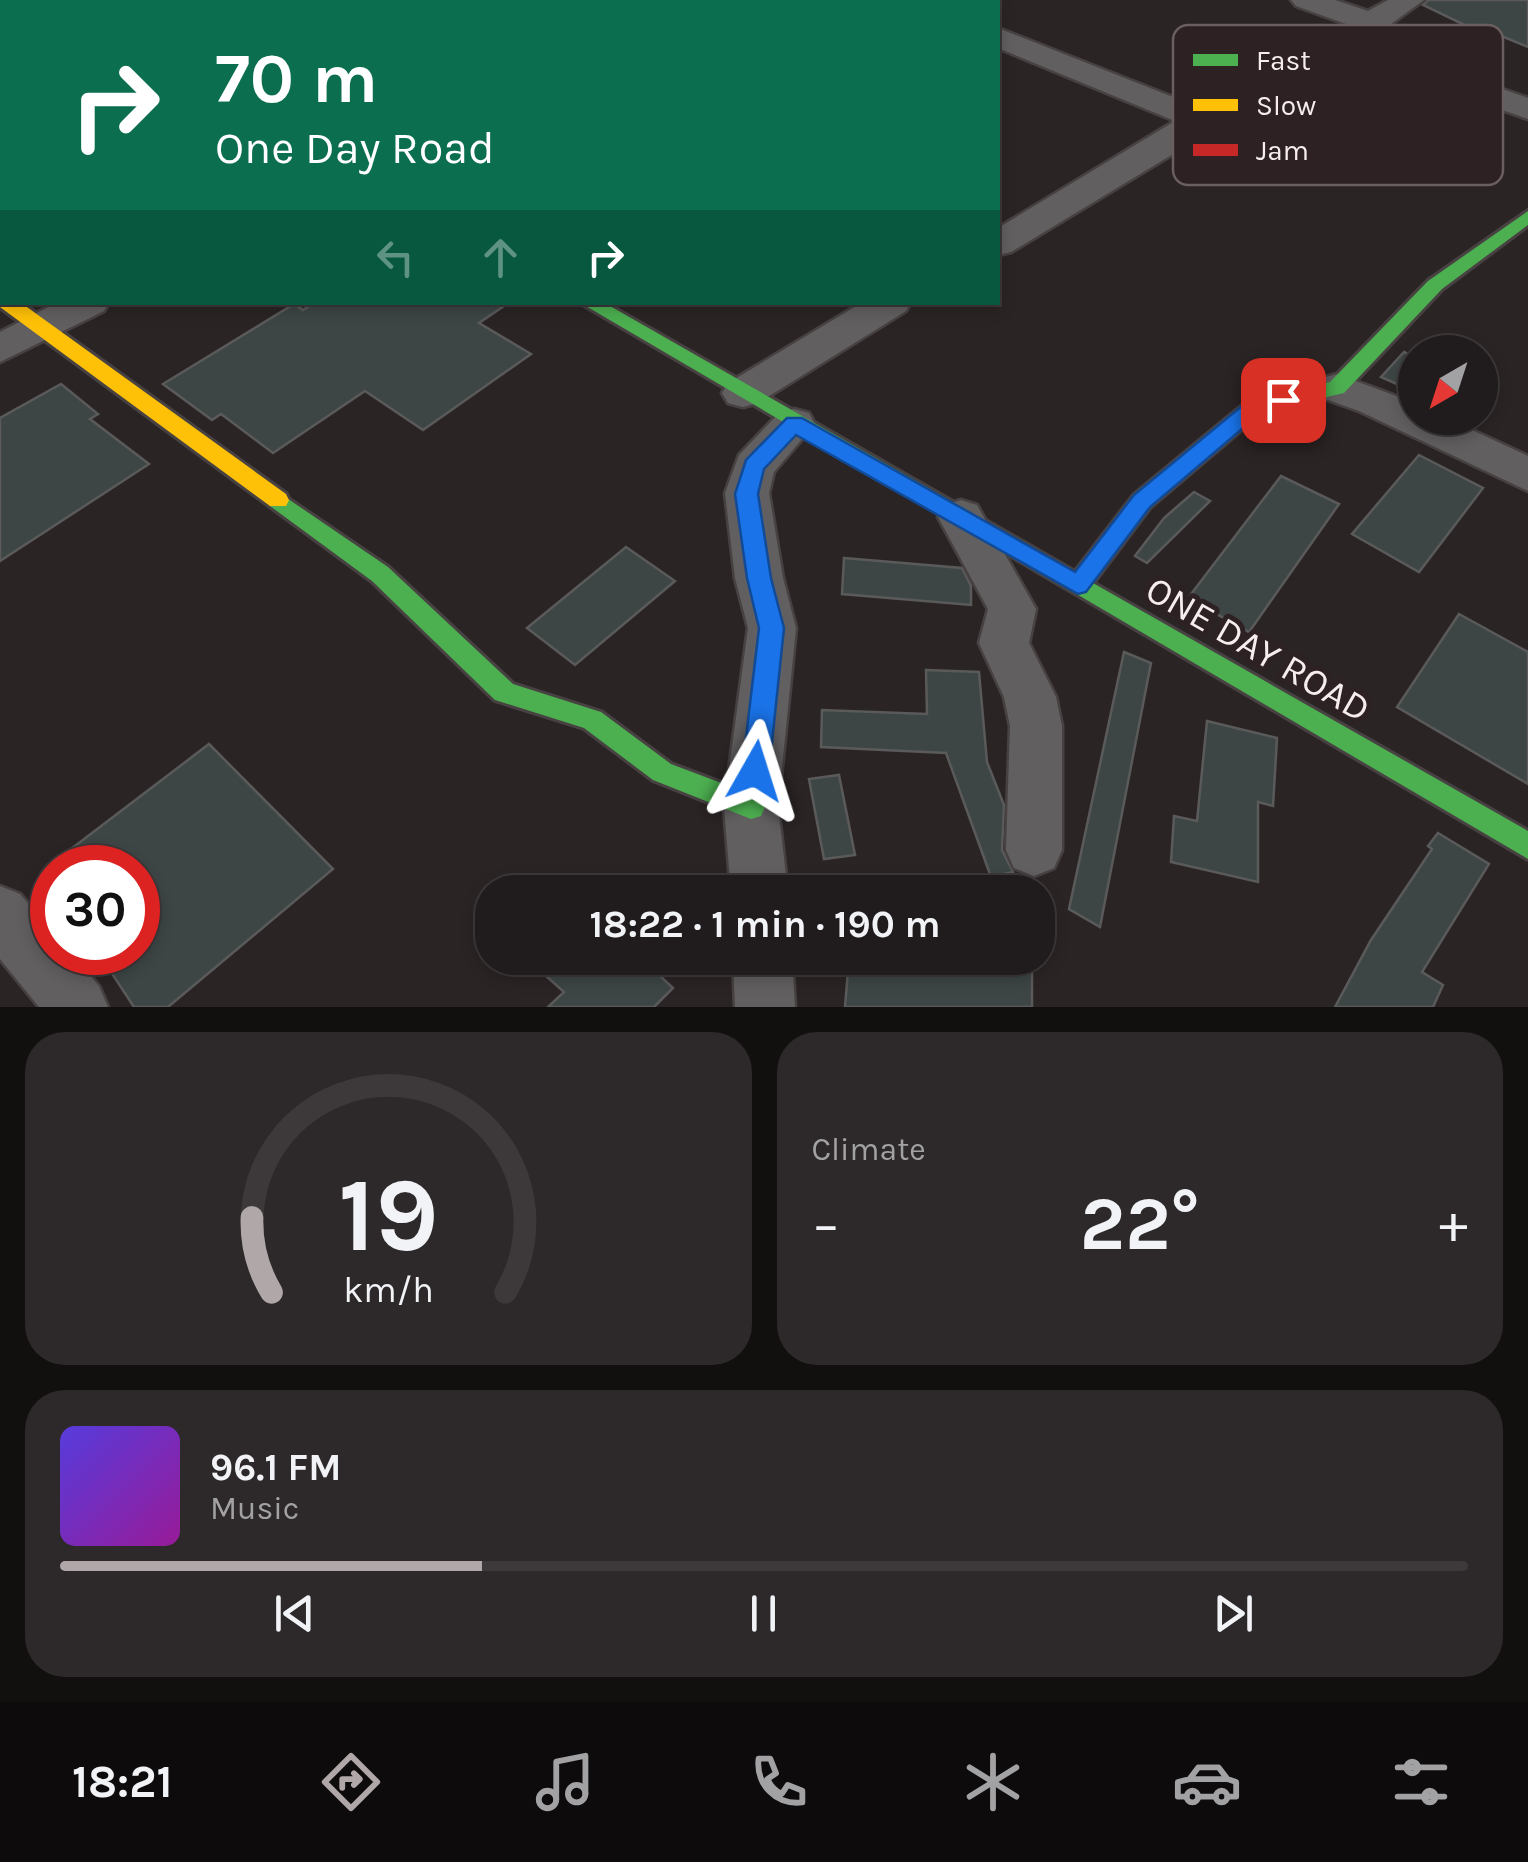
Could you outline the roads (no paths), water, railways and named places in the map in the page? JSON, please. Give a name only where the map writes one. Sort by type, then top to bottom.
[{"type":"street","points":[[1306,0],[1373,23]]},
{"type":"street","points":[[1369,25],[1408,0]]},
{"type":"street","points":[[1000,39],[1173,109]]},
{"type":"street","points":[[1503,100],[1528,109]]},
{"type":"street","points":[[1003,236],[1173,136]]},
{"type":"street","points":[[1337,388],[1435,285],[1521,227]]},
{"type":"street","points":[[9,305],[380,574],[504,692],[592,720],[662,772],[751,807]]},
{"type":"street","points":[[0,349],[84,305]]},
{"type":"street","name":"ONE DAY ROAD","points":[[593,305],[1528,846]]},
{"type":"street","points":[[743,393],[887,305]]},
{"type":"street","points":[[1078,585],[1142,501],[1255,406],[1337,388],[1374,401],[1528,475]]},
{"type":"street","points":[[757,875],[751,807],[772,628],[759,578],[746,494],[754,466],[794,424]]},
{"type":"street","points":[[961,517],[1012,609],[1004,643],[1030,696],[1036,726],[1034,850]]},
{"type":"street","points":[[0,914],[78,1007]]},
{"type":"street","points":[[763,975],[765,1007]]}]
